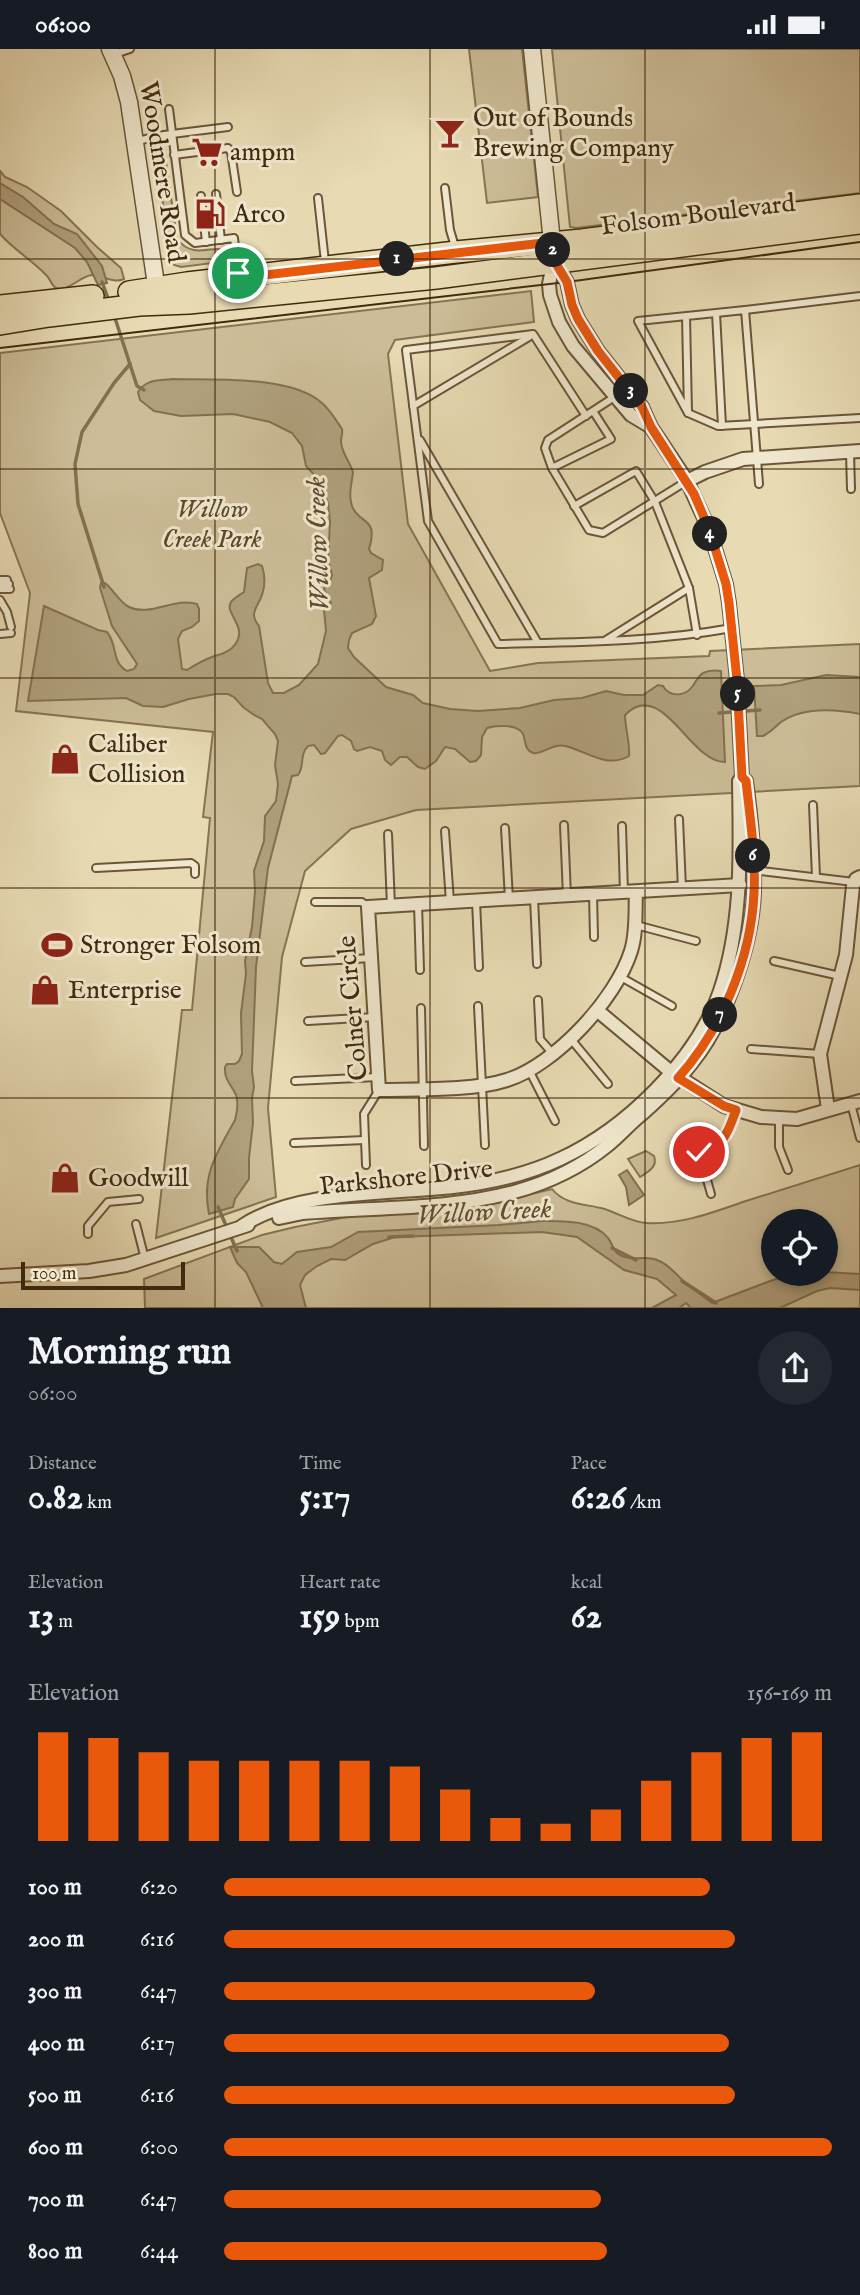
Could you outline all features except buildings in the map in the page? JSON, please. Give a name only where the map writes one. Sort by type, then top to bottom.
[{"type":"main road","name":"Folsom Boulevard","points":[[146,297],[189,303],[367,285],[554,252],[860,205]]},
{"type":"main road","name":"Folsom Boulevard","points":[[0,306],[96,303],[146,297],[187,283],[456,252],[554,252],[860,223]]},
{"type":"main road","name":"Folsom Boulevard","points":[[0,324],[96,303]]},
{"type":"street","name":"Parkshore Drive","points":[[532,49],[554,252],[550,295],[559,322],[573,346],[631,415],[651,427]]},
{"type":"street","name":"Woodmere Road","points":[[112,52],[129,103],[136,142],[146,297]]},
{"type":"street","name":"Parkshore Drive","points":[[554,252],[567,282],[578,319],[598,351],[642,407],[651,427],[687,481],[709,529],[721,567],[733,628],[742,777],[739,782],[740,885],[733,940],[721,990],[700,1034],[675,1075]]},
{"type":"street","points":[[687,481],[730,462],[757,457],[855,451]]},
{"type":"street","name":"Parkshore Drive","points":[[0,1276],[109,1268],[145,1260],[242,1226],[256,1217],[328,1198],[480,1184],[540,1167],[573,1153],[592,1141],[692,1062],[721,1013],[737,970],[751,919],[754,894],[746,781],[742,777]]},
{"type":"street","points":[[828,1109],[821,1054],[841,977],[857,879]]},
{"type":"street","name":"Colner Circle","points":[[630,892],[634,925],[632,947],[619,976],[598,1011],[553,1053],[509,1080],[481,1086],[423,1088],[378,1084],[368,907],[740,885]]},
{"type":"street","points":[[598,1011],[675,1075],[724,1106],[761,1117],[797,1119],[855,1102]]},
{"type":"lane","points":[[112,52],[130,49]]},
{"type":"lane","points":[[169,109],[185,235],[192,242],[234,239],[239,278]]},
{"type":"lane","points":[[136,142],[172,134],[228,127]]},
{"type":"lane","points":[[174,155],[228,148],[232,152],[237,191]]},
{"type":"lane","points":[[445,188],[450,230],[456,252]]},
{"type":"lane","points":[[216,194],[221,240]]},
{"type":"lane","points":[[201,196],[206,242]]},
{"type":"lane","points":[[318,198],[325,268]]},
{"type":"lane","points":[[860,296],[638,321],[688,413],[718,426],[860,418]]},
{"type":"lane","points":[[745,310],[759,484]]},
{"type":"lane","points":[[716,313],[722,426]]},
{"type":"lane","points":[[686,316],[688,413]]},
{"type":"lane","points":[[413,406],[533,334]]},
{"type":"lane","points":[[533,334],[406,351],[428,521],[498,644],[602,642],[696,635],[733,628]]},
{"type":"lane","points":[[533,334],[611,439],[552,468]]},
{"type":"lane","points":[[616,396],[548,440],[545,448],[552,468],[589,530],[603,533],[687,481]]},
{"type":"lane","points":[[417,436],[538,643]]},
{"type":"lane","points":[[851,489],[855,451]]},
{"type":"lane","points":[[574,506],[636,471],[655,502],[689,588],[696,635]]},
{"type":"lane","points":[[602,642],[689,588]]},
{"type":"lane","points":[[0,600],[7,612],[11,630],[0,634]]},
{"type":"lane","points":[[813,805],[816,877]]},
{"type":"lane","points":[[679,819],[682,889]]},
{"type":"lane","points":[[564,825],[568,896]]},
{"type":"lane","points":[[622,826],[630,892]]},
{"type":"lane","points":[[505,828],[509,899]]},
{"type":"lane","points":[[445,831],[450,902]]},
{"type":"lane","points":[[388,834],[391,905]]},
{"type":"lane","points":[[96,868],[191,863],[195,866],[195,874]]},
{"type":"lane","points":[[761,871],[857,879]]},
{"type":"lane","points":[[593,894],[594,937]]},
{"type":"lane","points":[[534,898],[537,964]]},
{"type":"lane","points":[[476,901],[479,967]]},
{"type":"lane","points":[[314,902],[362,902],[368,907]]},
{"type":"lane","points":[[418,904],[420,970]]},
{"type":"lane","points":[[634,925],[696,941]]},
{"type":"lane","points":[[305,962],[371,958]]},
{"type":"lane","points":[[774,961],[841,977]]},
{"type":"lane","points":[[619,976],[672,1006]]},
{"type":"lane","points":[[538,1000],[540,1039],[553,1053]]},
{"type":"lane","points":[[478,1006],[485,1145]]},
{"type":"lane","points":[[421,1008],[425,1146]]},
{"type":"lane","points":[[308,1021],[375,1017]]},
{"type":"lane","points":[[570,1038],[608,1084]]},
{"type":"lane","points":[[751,1049],[821,1054]]},
{"type":"lane","points":[[529,1070],[555,1121]]},
{"type":"lane","points":[[295,1081],[378,1084],[364,1114],[366,1165]]},
{"type":"lane","points":[[855,1102],[860,1138]]},
{"type":"lane","points":[[681,1157],[720,1143],[730,1128],[736,1110]]},
{"type":"lane","points":[[779,1118],[779,1147],[788,1170]]},
{"type":"lane","points":[[294,1143],[365,1140]]},
{"type":"lane","points":[[699,1152],[711,1193]]},
{"type":"lane","points":[[88,1234],[88,1226],[108,1202],[139,1199]]},
{"type":"lane","points":[[136,1224],[145,1260]]},
{"type":"green space","points":[[469,49],[522,49],[538,197],[487,203]]},
{"type":"green space","points":[[552,49],[860,49],[860,193],[570,227]]},
{"type":"green space","points":[[164,148],[177,239],[185,247],[194,250],[223,250],[229,261],[181,267],[170,260],[156,149]]},
{"type":"green space","points":[[0,171],[5,177],[27,187],[61,211],[121,268],[124,279],[92,275],[65,288],[55,288],[41,270],[0,234]]},
{"type":"green space","name":"Willow Creek Park","points":[[531,291],[534,322],[395,340],[388,354],[408,524],[490,671],[538,663],[709,656],[710,651],[860,644],[860,786],[416,810],[351,829],[305,871],[282,957],[268,1108],[276,1197],[156,1238],[182,1010],[192,1010],[210,818],[203,817],[213,732],[16,711],[30,593],[0,513],[0,353]]},
{"type":"green space","points":[[646,1151],[654,1156],[655,1163],[652,1169],[640,1177],[628,1159]]},
{"type":"green space","points":[[860,1165],[860,1308],[145,1308],[144,1279],[262,1235],[372,1212],[501,1201],[552,1189],[568,1201],[607,1210],[635,1221],[660,1223],[685,1220]]},
{"type":"shaded area","points":[[0,183],[23,197],[54,224],[77,234],[102,266],[107,283],[98,285],[87,262],[75,248],[0,199]]},
{"type":"shaded area","points":[[153,381],[250,381],[291,388],[322,403],[342,429],[341,445],[353,472],[350,493],[352,506],[370,526],[371,553],[383,560],[382,570],[369,578],[376,616],[372,624],[352,633],[348,648],[386,687],[413,695],[423,703],[478,711],[520,708],[554,700],[582,698],[606,691],[643,695],[658,685],[673,694],[681,694],[689,690],[703,673],[721,671],[725,762],[712,759],[700,750],[664,713],[651,706],[638,706],[625,715],[629,756],[621,760],[604,760],[565,746],[533,753],[527,748],[523,734],[517,728],[506,726],[487,728],[482,737],[481,755],[476,761],[470,762],[455,749],[445,747],[436,761],[425,769],[418,767],[407,757],[400,757],[391,765],[385,760],[382,751],[370,747],[357,751],[351,741],[342,735],[338,736],[325,753],[321,754],[314,745],[308,746],[300,772],[292,776],[268,868],[256,967],[253,1123],[249,1179],[235,1199],[233,1207],[209,1214],[209,1176],[237,1111],[237,1098],[227,1079],[225,1067],[239,1061],[242,1054],[241,1013],[245,961],[252,927],[254,871],[264,841],[265,816],[276,801],[278,784],[275,765],[278,741],[262,719],[228,694],[189,699],[163,707],[143,706],[126,698],[28,701],[44,606],[107,632],[119,663],[127,671],[134,669],[137,664],[112,626],[100,588],[101,583],[105,583],[125,605],[137,609],[154,609],[180,603],[197,604],[199,621],[182,631],[178,639],[182,669],[187,670],[227,652],[237,641],[238,628],[230,607],[232,601],[244,592],[247,568],[258,564],[262,566],[264,584],[254,617],[259,626],[268,683],[273,693],[284,693],[299,685],[318,664],[326,631],[324,610],[331,603],[324,590],[332,575],[328,560],[330,522],[328,503],[319,480],[306,466],[302,446],[292,433],[270,422],[233,414],[181,416],[154,411],[140,400],[138,392],[145,385]]},
{"type":"shaded area","points":[[826,675],[860,677],[860,714],[830,710],[800,713],[781,722],[763,736],[757,736],[754,686],[781,685]]},
{"type":"shaded area","points":[[627,1170],[644,1195],[629,1205],[626,1187],[619,1175]]},
{"type":"shaded area","points":[[559,1221],[595,1228],[608,1238],[618,1254],[661,1262],[712,1303],[761,1285],[838,1286],[838,1273],[860,1274],[860,1290],[830,1288],[780,1308],[691,1308],[686,1303],[679,1308],[652,1308],[676,1295],[657,1279],[624,1270],[577,1237],[542,1232],[395,1237],[373,1244],[345,1260],[331,1259],[305,1275],[300,1285],[306,1308],[263,1308],[246,1272],[237,1263],[230,1247],[259,1247],[274,1262],[282,1264],[297,1252],[331,1247],[358,1232]]},
{"type":"waterway","name":"Willow Creek","points":[[102,282],[109,301]]},
{"type":"waterway","name":"Willow Creek","points":[[114,315],[137,386],[144,390]]},
{"type":"waterway","points":[[104,587],[78,504],[75,464],[82,432],[114,383],[130,364]]},
{"type":"waterway","name":"Willow Creek","points":[[719,713],[760,710]]},
{"type":"waterway","name":"Willow Creek","points":[[218,1207],[237,1251]]},
{"type":"waterway","name":"Willow Creek","points":[[389,1237],[413,1236]]},
{"type":"waterway","name":"Willow Creek","points":[[612,1248],[636,1260]]},
{"type":"waterway","name":"Willow Creek","points":[[682,1281],[716,1303]]},
{"type":"tram line","points":[[0,348],[567,282],[860,242]]},
{"type":"place","name":"Out of Bounds Brewing Company","points":[[450,133]]},
{"type":"place","name":"ampm","points":[[207,152]]},
{"type":"place","name":"Arco","points":[[210,214]]},
{"type":"place","name":"Caliber Collision","points":[[65,759]]},
{"type":"place","name":"Stronger Folsom","points":[[57,945]]},
{"type":"place","name":"Enterprise","points":[[45,990]]},
{"type":"place","name":"Goodwill","points":[[65,1178]]},
{"type":"route","points":[[238,273],[239,278],[552,242],[555,262],[567,282],[578,319],[598,351],[642,407],[651,427],[694,494],[709,529],[729,603],[737,680],[742,777],[746,781],[754,876],[751,919],[730,993],[708,1037],[678,1078],[724,1106],[736,1110],[730,1128],[720,1143],[699,1152]]}]
